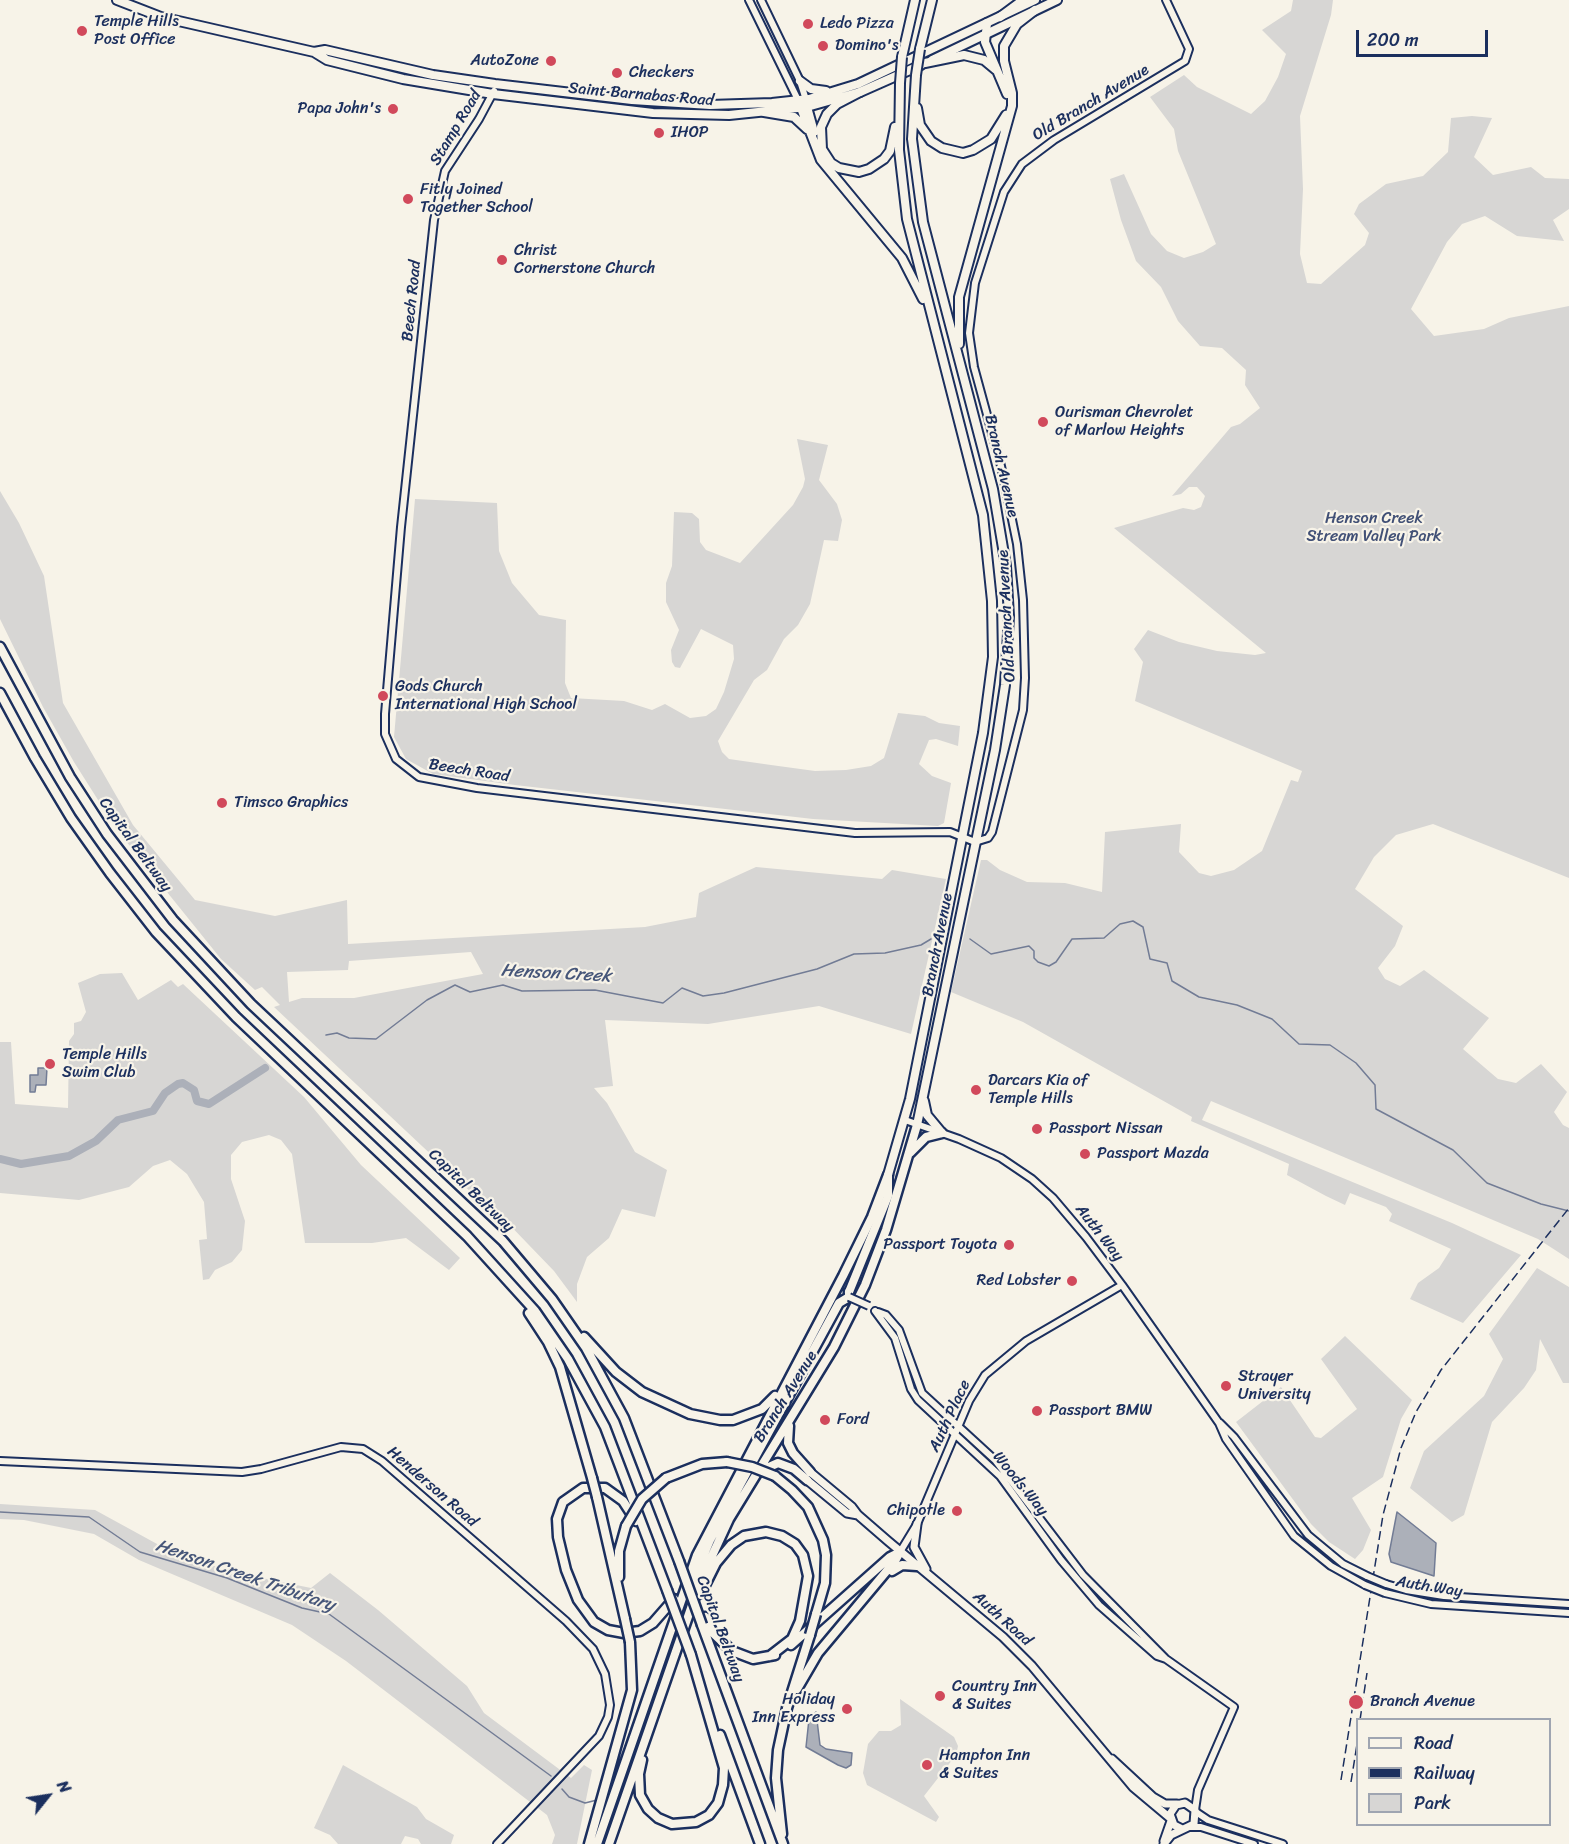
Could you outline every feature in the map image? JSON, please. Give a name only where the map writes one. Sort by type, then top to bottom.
[{"type":"highway","name":"Capital Beltway","points":[[0,647],[70,777],[120,853],[173,920],[251,1004],[503,1241],[543,1287],[603,1377],[635,1442],[704,1621],[783,1844]]},
{"type":"highway","points":[[0,693],[71,818],[110,873],[162,939],[236,1017],[467,1236],[535,1311],[580,1380],[615,1451],[760,1844]]},
{"type":"highway","name":"Branch Avenue","points":[[609,1844],[676,1648],[709,1560],[755,1474],[834,1347],[866,1285],[886,1230],[917,1125]]},
{"type":"highway","points":[[908,1155],[926,1137],[942,1133]]},
{"type":"highway","name":"Branch Avenue","points":[[597,1844],[688,1576],[718,1513],[872,1217],[888,1175]]},
{"type":"highway","points":[[467,1236],[501,1275],[548,1342],[567,1387],[597,1497],[630,1642],[632,1690],[589,1844]]},
{"type":"highway","points":[[543,1287],[616,1372],[657,1400],[690,1414],[720,1420],[734,1420],[753,1414],[773,1401],[792,1371]]},
{"type":"highway","points":[[655,1677],[710,1540],[839,1304],[849,1295]]},
{"type":"highway","points":[[790,1419],[788,1443],[808,1476]]},
{"type":"highway","points":[[625,1619],[619,1564],[626,1526],[642,1499],[666,1478],[695,1466],[727,1462],[752,1467],[775,1476],[808,1507],[823,1540],[826,1555],[825,1583],[787,1708],[778,1750],[777,1778],[783,1844]]},
{"type":"highway","points":[[755,1474],[778,1463],[808,1476]]},
{"type":"highway","points":[[667,1590],[636,1520],[618,1496],[604,1488],[589,1486],[577,1490],[563,1502],[556,1525],[561,1554],[572,1585],[588,1617],[600,1627],[616,1633],[640,1631],[666,1611],[718,1513]]},
{"type":"highway","points":[[676,1648],[716,1563],[736,1540],[750,1533],[766,1532],[782,1536],[795,1544],[803,1555],[808,1576],[798,1628],[788,1643],[770,1656]]},
{"type":"highway","points":[[787,1708],[818,1653],[895,1562],[900,1552]]},
{"type":"highway","points":[[704,1621],[732,1652],[753,1659],[770,1656],[790,1646],[890,1557],[900,1552]]},
{"type":"highway","points":[[864,1598],[873,1593],[895,1568],[902,1565],[917,1566]]},
{"type":"highway","points":[[660,1694],[639,1774],[640,1795],[648,1809],[658,1818],[672,1824],[696,1822],[709,1815],[718,1803],[724,1776],[722,1760],[691,1655]]},
{"type":"main road","name":"Saint Barnabas Road","points":[[117,0],[161,17],[314,52],[327,60],[380,74],[493,94],[653,113],[718,115],[764,112],[860,92],[1057,0]]},
{"type":"main road","name":"Branch Avenue","points":[[888,1175],[905,1120],[989,697],[993,657],[992,602],[983,515],[907,219],[899,150],[899,96],[902,57],[915,0]]},
{"type":"main road","points":[[1000,17],[1023,0]]},
{"type":"main road","name":"Saint Barnabas Road","points":[[314,52],[325,50],[434,75],[495,84],[710,105],[803,103],[837,91],[1035,0]]},
{"type":"main road","name":"Branch Avenue","points":[[917,1125],[1005,686],[1008,596],[993,489],[933,267],[919,202],[912,139],[915,88],[920,49],[932,1]]},
{"type":"main road","points":[[964,378],[958,340],[959,297],[1011,115],[1012,93],[1004,61],[1006,39],[1017,24],[1035,10]]},
{"type":"main road","points":[[915,88],[918,116],[925,134],[942,148],[963,153],[991,139],[1004,121],[1008,99],[1003,81],[985,42],[987,23]]},
{"type":"main road","points":[[925,63],[955,55],[973,56],[993,67],[1003,81]]},
{"type":"main road","points":[[800,81],[817,91],[837,91]]},
{"type":"main road","points":[[823,153],[821,128],[827,114],[837,104],[860,92]]},
{"type":"main road","points":[[803,103],[823,153],[831,163],[849,171],[860,172],[878,165],[890,151],[899,96]]},
{"type":"main road","points":[[803,103],[810,132],[821,160],[902,258],[921,294],[941,353]]},
{"type":"main road","points":[[764,112],[794,117],[810,132]]},
{"type":"main road","points":[[924,1091],[927,1115],[942,1133]]},
{"type":"main road","points":[[849,1295],[888,1196],[888,1175]]},
{"type":"main road","name":"Auth Road","points":[[808,1476],[852,1507],[900,1552],[929,1574],[1021,1654],[1137,1791],[1171,1819]]},
{"type":"main road","points":[[917,1524],[916,1555],[929,1574]]},
{"type":"main road","name":"Auth Road","points":[[1112,1760],[1120,1763],[1153,1797],[1166,1804],[1180,1803]]},
{"type":"main road","points":[[1180,1803],[1189,1804],[1195,1811],[1196,1819],[1190,1827],[1171,1835],[1163,1844],[1173,1808],[1180,1803]]},
{"type":"main road","points":[[1171,1819],[1182,1829]]},
{"type":"street","points":[[749,0],[803,103]]},
{"type":"street","points":[[761,0],[800,81],[803,103]]},
{"type":"street","name":"Old Branch Avenue","points":[[975,843],[988,838],[992,832],[1023,710],[1025,668],[1017,544],[1001,466],[974,367],[971,344],[970,310],[975,283],[1004,192],[1022,164],[1054,140],[1185,61],[1189,49],[1166,0]]},
{"type":"street","name":"Stamp Road","points":[[440,186],[448,164],[493,94],[495,84]]},
{"type":"street","name":"Beech Road","points":[[440,186],[418,366],[385,714],[385,734],[396,759],[419,777],[477,788],[855,833],[950,832],[975,843]]},
{"type":"street","name":"Auth Way","points":[[905,1120],[1001,1158],[1032,1179],[1075,1223],[1220,1423],[1234,1437],[1308,1535],[1343,1564],[1386,1584],[1437,1595],[1569,1604]]},
{"type":"street","name":"Auth Place","points":[[900,1552],[917,1524],[969,1401],[985,1375],[1026,1341],[1122,1285]]},
{"type":"street","name":"Woods Way","points":[[849,1295],[886,1315],[899,1330],[922,1393],[957,1431],[1011,1478],[1068,1556],[1105,1600],[1166,1659],[1234,1707],[1198,1790]]},
{"type":"street","name":"Auth Way","points":[[1220,1423],[1226,1439],[1294,1536],[1331,1566],[1365,1585],[1384,1593],[1431,1604],[1569,1613]]},
{"type":"street","name":"Henderson Road","points":[[0,1461],[242,1472],[341,1447],[369,1451],[566,1620],[593,1649],[604,1674],[610,1705],[604,1727],[589,1748],[497,1844]]},
{"type":"street","points":[[1180,1803],[1198,1790]]},
{"type":"street","points":[[1198,1790],[1195,1811],[1208,1820],[1283,1844]]},
{"type":"street","points":[[1190,1827],[1201,1827],[1254,1844]]},
{"type":"green space","name":"Henson Creek Stream Valley Park","points":[[1293,0],[1333,0],[1331,15],[1300,116],[1303,189],[1300,254],[1307,283],[1321,284],[1365,245],[1369,233],[1354,214],[1359,204],[1386,184],[1423,176],[1448,152],[1451,118],[1472,116],[1492,118],[1474,157],[1493,175],[1531,167],[1545,178],[1569,179],[1569,209],[1553,220],[1564,241],[1517,236],[1485,216],[1462,224],[1447,242],[1411,309],[1434,336],[1484,329],[1509,318],[1569,306],[1569,878],[1433,824],[1396,835],[1374,857],[1355,889],[1403,926],[1395,946],[1378,968],[1385,979],[1400,986],[1424,970],[1489,1018],[1463,1049],[1498,1079],[1516,1083],[1541,1064],[1567,1092],[1554,1112],[1563,1125],[1569,1128],[1569,1259],[1538,1239],[1211,1101],[1202,1120],[1452,1223],[1521,1255],[1463,1323],[1410,1299],[1418,1283],[1439,1268],[1451,1249],[1389,1221],[1392,1214],[1386,1207],[1350,1193],[1345,1205],[1326,1196],[1287,1175],[1289,1164],[1191,1121],[1192,1117],[1023,1022],[951,992],[981,860],[987,860],[1000,870],[1027,882],[1065,883],[1102,892],[1105,832],[1181,824],[1179,852],[1199,873],[1211,876],[1234,870],[1262,851],[1291,780],[1298,782],[1302,771],[1135,701],[1143,662],[1134,649],[1148,630],[1179,642],[1217,651],[1255,655],[1266,653],[1114,528],[1183,508],[1194,510],[1201,507],[1205,496],[1197,487],[1189,487],[1181,494],[1172,496],[1231,427],[1240,424],[1260,408],[1245,385],[1246,370],[1222,348],[1200,346],[1178,321],[1161,287],[1136,261],[1121,220],[1110,179],[1124,174],[1151,234],[1167,251],[1184,258],[1203,252],[1216,244],[1178,151],[1174,129],[1150,97],[1184,75],[1197,87],[1251,114],[1265,101],[1278,77],[1286,54],[1262,30],[1291,11]]},
{"type":"green space","points":[[797,439],[828,445],[819,480],[837,504],[842,520],[838,541],[824,540],[810,604],[798,625],[784,639],[767,670],[754,680],[718,741],[722,752],[729,759],[815,771],[846,770],[871,766],[884,758],[898,713],[925,716],[939,723],[960,726],[958,746],[936,739],[929,740],[919,764],[932,776],[951,783],[944,823],[938,826],[813,819],[515,785],[433,774],[406,759],[394,737],[415,499],[497,503],[499,551],[512,583],[539,615],[566,620],[565,683],[571,698],[624,701],[652,710],[665,704],[690,718],[706,716],[716,709],[724,692],[734,659],[733,645],[701,629],[680,668],[675,667],[672,662],[671,650],[679,630],[666,602],[666,583],[672,566],[674,512],[692,513],[699,519],[700,542],[706,550],[740,563],[793,505],[803,487],[805,479]]},
{"type":"green space","points":[[0,491],[19,523],[44,576],[63,703],[133,825],[195,900],[275,916],[347,900],[348,944],[645,927],[696,917],[699,893],[756,867],[882,879],[892,870],[946,879],[911,1034],[819,1006],[708,1024],[605,1020],[613,1086],[594,1088],[607,1103],[635,1152],[667,1170],[655,1217],[622,1209],[609,1238],[587,1257],[577,1284],[577,1302],[554,1271],[501,1216],[472,1193],[274,1007],[280,1005],[262,987],[255,990],[221,959],[117,830],[43,707],[0,619]],"holes":[[[471,952],[483,974],[354,998],[302,998],[289,1002],[287,972],[348,970],[349,961]]]},
{"type":"green space","points":[[122,973],[138,1000],[171,980],[178,987],[183,984],[304,1097],[361,1165],[460,1258],[449,1270],[406,1238],[372,1243],[305,1243],[292,1154],[281,1140],[269,1135],[242,1142],[231,1155],[231,1179],[245,1221],[242,1250],[232,1262],[215,1270],[209,1279],[203,1280],[199,1240],[207,1239],[204,1202],[187,1174],[170,1160],[153,1166],[129,1187],[79,1200],[0,1193],[0,1042],[11,1042],[15,1104],[68,1108],[69,1041],[74,1034],[74,1023],[81,1021],[86,1012],[78,983],[100,974]]},
{"type":"green space","points":[[1537,1268],[1569,1287],[1569,1383],[1563,1383],[1540,1339],[1536,1370],[1524,1388],[1492,1422],[1464,1515],[1452,1522],[1410,1488],[1424,1451],[1484,1396],[1503,1359],[1489,1334]]},
{"type":"green space","points":[[1345,1336],[1412,1400],[1401,1419],[1383,1477],[1352,1498],[1371,1530],[1363,1550],[1355,1559],[1329,1542],[1311,1524],[1236,1422],[1281,1387],[1315,1437],[1321,1438],[1357,1409],[1321,1359]]},
{"type":"green space","points":[[0,1504],[95,1510],[179,1556],[247,1575],[311,1588],[330,1573],[378,1610],[467,1686],[484,1713],[571,1778],[584,1765],[592,1770],[577,1844],[552,1844],[555,1835],[547,1815],[346,1661],[292,1625],[139,1560],[94,1534],[24,1520],[0,1519]]},
{"type":"green space","points":[[900,1699],[954,1737],[958,1746],[956,1755],[924,1796],[939,1817],[936,1822],[867,1785],[863,1773],[868,1744],[879,1731],[891,1731],[901,1725]]},
{"type":"green space","points":[[343,1765],[417,1807],[426,1819],[454,1835],[451,1844],[421,1844],[418,1839],[405,1836],[401,1844],[338,1844],[330,1835],[314,1828]]},
{"type":"shaded area","points":[[38,1068],[47,1068],[46,1085],[36,1085],[35,1092],[30,1092],[30,1075],[38,1075]]},
{"type":"shaded area","points":[[1397,1512],[1436,1543],[1434,1576],[1391,1562],[1389,1554]]},
{"type":"shaded area","points":[[816,1712],[820,1745],[826,1749],[852,1753],[851,1765],[846,1768],[806,1747],[809,1719]]},
{"type":"waterway","name":"Henson Creek","points":[[970,939],[991,954],[1029,946],[1034,951],[1034,958],[1049,966],[1056,962],[1072,939],[1104,938],[1120,924],[1133,921],[1143,927],[1150,959],[1167,963],[1172,981],[1199,997],[1237,1005],[1272,1019],[1299,1044],[1330,1045],[1356,1063],[1375,1085],[1376,1109],[1453,1150],[1487,1183],[1541,1204],[1569,1211]]},
{"type":"waterway","name":"Henson Creek","points":[[326,1035],[337,1033],[349,1038],[376,1039],[427,1000],[455,985],[470,992],[503,985],[522,991],[595,990],[663,1003],[682,988],[703,996],[724,993],[817,969],[854,954],[885,953],[921,945],[931,939]]},
{"type":"waterway","name":"Henson Creek","points":[[0,1159],[21,1164],[69,1156],[96,1141],[118,1120],[153,1111],[165,1093],[178,1084],[183,1083],[194,1090],[197,1101],[209,1104],[265,1068]]},
{"type":"waterway","name":"Henson Creek Tributary","points":[[0,1512],[89,1517],[140,1552],[227,1578],[302,1608],[329,1614],[551,1776]]},
{"type":"waterway","name":"Henson Creek Tributary","points":[[562,1789],[569,1797],[585,1803],[597,1800]]},
{"type":"railway","points":[[1341,1780],[1383,1515],[1401,1448],[1416,1412],[1441,1370],[1569,1208]]},
{"type":"railway","points":[[1360,1718],[1367,1673]]},
{"type":"railway","points":[[1351,1782],[1356,1751]]},
{"type":"place","name":"Ledo Pizza","points":[[808,24]]},
{"type":"place","name":"Temple Hills Post Office","points":[[82,31]]},
{"type":"place","name":"Domino's","points":[[823,46]]},
{"type":"place","name":"AutoZone","points":[[551,61]]},
{"type":"place","name":"Checkers","points":[[617,73]]},
{"type":"place","name":"Papa John's","points":[[393,109]]},
{"type":"place","name":"IHOP","points":[[659,133]]},
{"type":"place","name":"Fitly Joined Together School","points":[[408,199]]},
{"type":"place","name":"Christ Cornerstone Church","points":[[502,260]]},
{"type":"place","name":"Ourisman Chevrolet of Marlow Heights","points":[[1043,422]]},
{"type":"place","name":"Gods Church International High School","points":[[383,696]]},
{"type":"place","name":"Timsco Graphics","points":[[222,803]]},
{"type":"place","name":"Temple Hills Swim Club","points":[[50,1064]]},
{"type":"place","name":"Darcars Kia of Temple Hills","points":[[976,1090]]},
{"type":"place","name":"Passport Nissan","points":[[1037,1129]]},
{"type":"place","name":"Passport Mazda","points":[[1085,1154]]},
{"type":"place","name":"Passport Toyota","points":[[1009,1245]]},
{"type":"place","name":"Red Lobster","points":[[1072,1281]]},
{"type":"place","name":"Strayer University","points":[[1226,1386]]},
{"type":"place","name":"Passport BMW","points":[[1037,1411]]},
{"type":"place","name":"Ford","points":[[825,1420]]},
{"type":"place","name":"Chipotle","points":[[957,1511]]},
{"type":"place","name":"Country Inn & Suites","points":[[940,1696]]},
{"type":"place","name":"Branch Avenue","points":[[1356,1702]]},
{"type":"place","name":"Holiday Inn Express","points":[[847,1709]]},
{"type":"place","name":"Hampton Inn & Suites","points":[[927,1765]]}]
